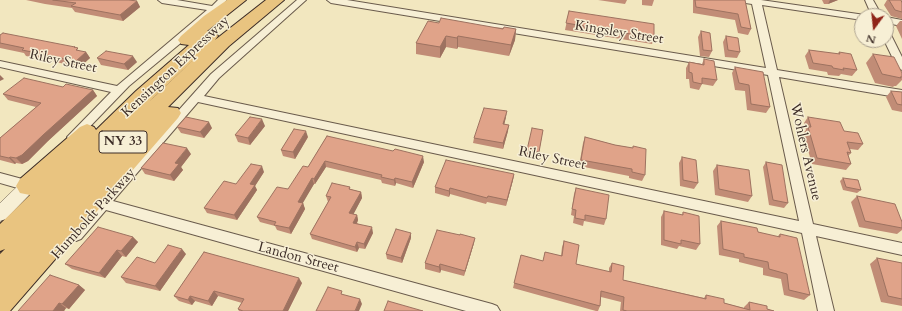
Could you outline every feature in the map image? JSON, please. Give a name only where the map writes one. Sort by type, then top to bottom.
[{"type":"highway","name":"Kensington Expressway","points":[[0,240],[143,96],[185,56],[237,11],[248,6],[276,0]]},
{"type":"highway","name":"Kensington Expressway","points":[[0,272],[160,102],[200,63],[248,6]]},
{"type":"highway","points":[[28,186],[154,68],[210,20],[248,6]]},
{"type":"highway","points":[[0,302],[191,91],[248,6]]},
{"type":"street","points":[[162,0],[214,10]]},
{"type":"street","points":[[0,214],[119,90],[214,10],[223,0]]},
{"type":"street","name":"Humboldt Parkway","points":[[6,311],[104,204],[214,76],[302,0]]},
{"type":"street","name":"Kingsley Street","points":[[332,0],[902,94]]},
{"type":"street","points":[[742,0],[854,16]]},
{"type":"street","name":"Wohlers Avenue","points":[[756,1],[826,311]]},
{"type":"street","points":[[892,48],[902,67]]},
{"type":"street","name":"Riley Street","points":[[0,64],[119,90]]},
{"type":"street","name":"Riley Street","points":[[196,98],[902,249]]},
{"type":"street","points":[[0,178],[28,186]]},
{"type":"street","name":"Landon Street","points":[[104,204],[492,311]]},
{"type":"building","points":[[53,0],[137,1],[120,15],[71,6],[76,3]]},
{"type":"building","points":[[695,0],[745,0],[751,29],[741,27],[738,14],[696,7]]},
{"type":"building","points":[[889,0],[901,0],[902,12],[895,10]]},
{"type":"building","points":[[569,11],[654,24],[654,38],[566,23]]},
{"type":"building","points":[[441,18],[503,29],[504,27],[516,29],[511,45],[458,36],[457,38],[446,36],[440,47],[416,43],[428,21],[439,23]]},
{"type":"building","points":[[701,31],[710,33],[712,51],[703,50]]},
{"type":"building","points":[[3,33],[75,47],[78,48],[76,50],[86,52],[76,61],[22,50],[24,48],[0,43],[0,35]]},
{"type":"building","points":[[726,36],[738,38],[740,52],[728,50]]},
{"type":"building","points":[[809,50],[851,54],[857,70],[843,68],[844,70],[833,68],[832,66],[813,63]]},
{"type":"building","points":[[106,51],[133,56],[124,64],[97,58]]},
{"type":"building","points":[[873,54],[894,57],[902,73],[902,77],[882,74]]},
{"type":"building","points":[[704,59],[714,61],[717,80],[702,78],[702,84],[693,82],[692,73],[689,72],[689,62],[704,65]]},
{"type":"building","points":[[735,67],[763,72],[770,107],[751,104],[749,85],[739,83]]},
{"type":"building","points":[[24,78],[63,87],[66,84],[93,90],[22,155],[16,158],[0,156],[0,138],[41,103],[3,94]]},
{"type":"building","points":[[891,91],[902,92],[902,105],[897,104]]},
{"type":"building","points":[[484,108],[507,111],[503,124],[509,125],[503,143],[474,138]]},
{"type":"building","points":[[186,117],[209,122],[200,132],[177,127]]},
{"type":"building","points":[[250,117],[262,119],[248,138],[235,135]]},
{"type":"building","points":[[808,117],[840,122],[844,131],[858,133],[863,144],[847,142],[851,153],[847,152],[851,164],[817,158],[808,127],[811,127]]},
{"type":"building","points":[[532,128],[543,130],[539,152],[527,150]]},
{"type":"building","points":[[294,129],[306,131],[293,152],[281,150]]},
{"type":"building","points":[[327,136],[393,151],[395,149],[423,156],[412,182],[395,178],[394,180],[381,177],[382,175],[325,161],[314,179],[312,178],[298,202],[303,203],[289,228],[274,225],[276,222],[257,217],[277,187],[288,189],[303,166],[308,167]]},
{"type":"building","points":[[585,137],[615,145],[633,148],[633,146],[646,149],[645,175],[632,172],[632,169],[581,160]]},
{"type":"building","points":[[163,143],[187,148],[175,163],[179,164],[170,175],[141,168]]},
{"type":"building","points":[[682,157],[696,160],[698,183],[683,180]]},
{"type":"building","points":[[446,160],[514,174],[507,200],[488,196],[487,198],[450,188],[449,191],[435,187]]},
{"type":"building","points":[[766,162],[782,165],[788,203],[773,200]]},
{"type":"building","points":[[251,164],[262,166],[250,184],[255,185],[234,215],[204,208],[224,181],[236,184]]},
{"type":"building","points":[[717,165],[749,170],[752,196],[719,189]]},
{"type":"building","points":[[843,178],[858,180],[861,190],[846,187]]},
{"type":"building","points":[[332,183],[350,187],[349,189],[361,192],[349,213],[357,215],[353,223],[372,227],[364,244],[357,242],[355,247],[310,234],[331,197],[326,196]]},
{"type":"building","points":[[576,188],[609,195],[606,219],[585,215],[585,220],[575,218],[576,210],[572,209]]},
{"type":"building","points":[[857,196],[895,204],[902,222],[902,228],[865,221]]},
{"type":"building","points":[[664,211],[683,215],[683,212],[699,216],[700,244],[681,240],[681,244],[664,240]]},
{"type":"building","points":[[721,221],[757,228],[758,232],[780,237],[780,234],[797,238],[810,295],[789,290],[787,274],[769,269],[768,262],[744,257],[744,254],[723,249]]},
{"type":"building","points":[[98,227],[133,237],[121,251],[117,250],[99,273],[65,264]]},
{"type":"building","points":[[396,229],[411,233],[401,258],[386,254]]},
{"type":"building","points":[[437,230],[475,238],[465,271],[440,264],[439,267],[425,263]]},
{"type":"building","points":[[564,241],[579,245],[576,264],[611,272],[612,263],[624,266],[623,280],[706,299],[706,295],[724,299],[724,303],[750,310],[749,302],[767,306],[767,309],[774,311],[627,311],[623,310],[624,297],[601,291],[600,306],[514,283],[521,255],[543,261],[545,252],[562,256]]},
{"type":"building","points":[[168,245],[182,249],[155,286],[121,277],[137,257],[155,263]]},
{"type":"building","points":[[204,252],[299,278],[283,311],[243,311],[238,309],[244,299],[214,291],[208,301],[190,296],[188,300],[174,296]]},
{"type":"building","points":[[877,258],[902,263],[902,299],[888,296]]},
{"type":"building","points":[[50,275],[79,285],[62,304],[59,303],[53,311],[18,311]]},
{"type":"building","points":[[328,287],[342,291],[341,294],[360,299],[355,311],[316,311]]},
{"type":"building","points":[[388,301],[423,311],[384,311]]}]
